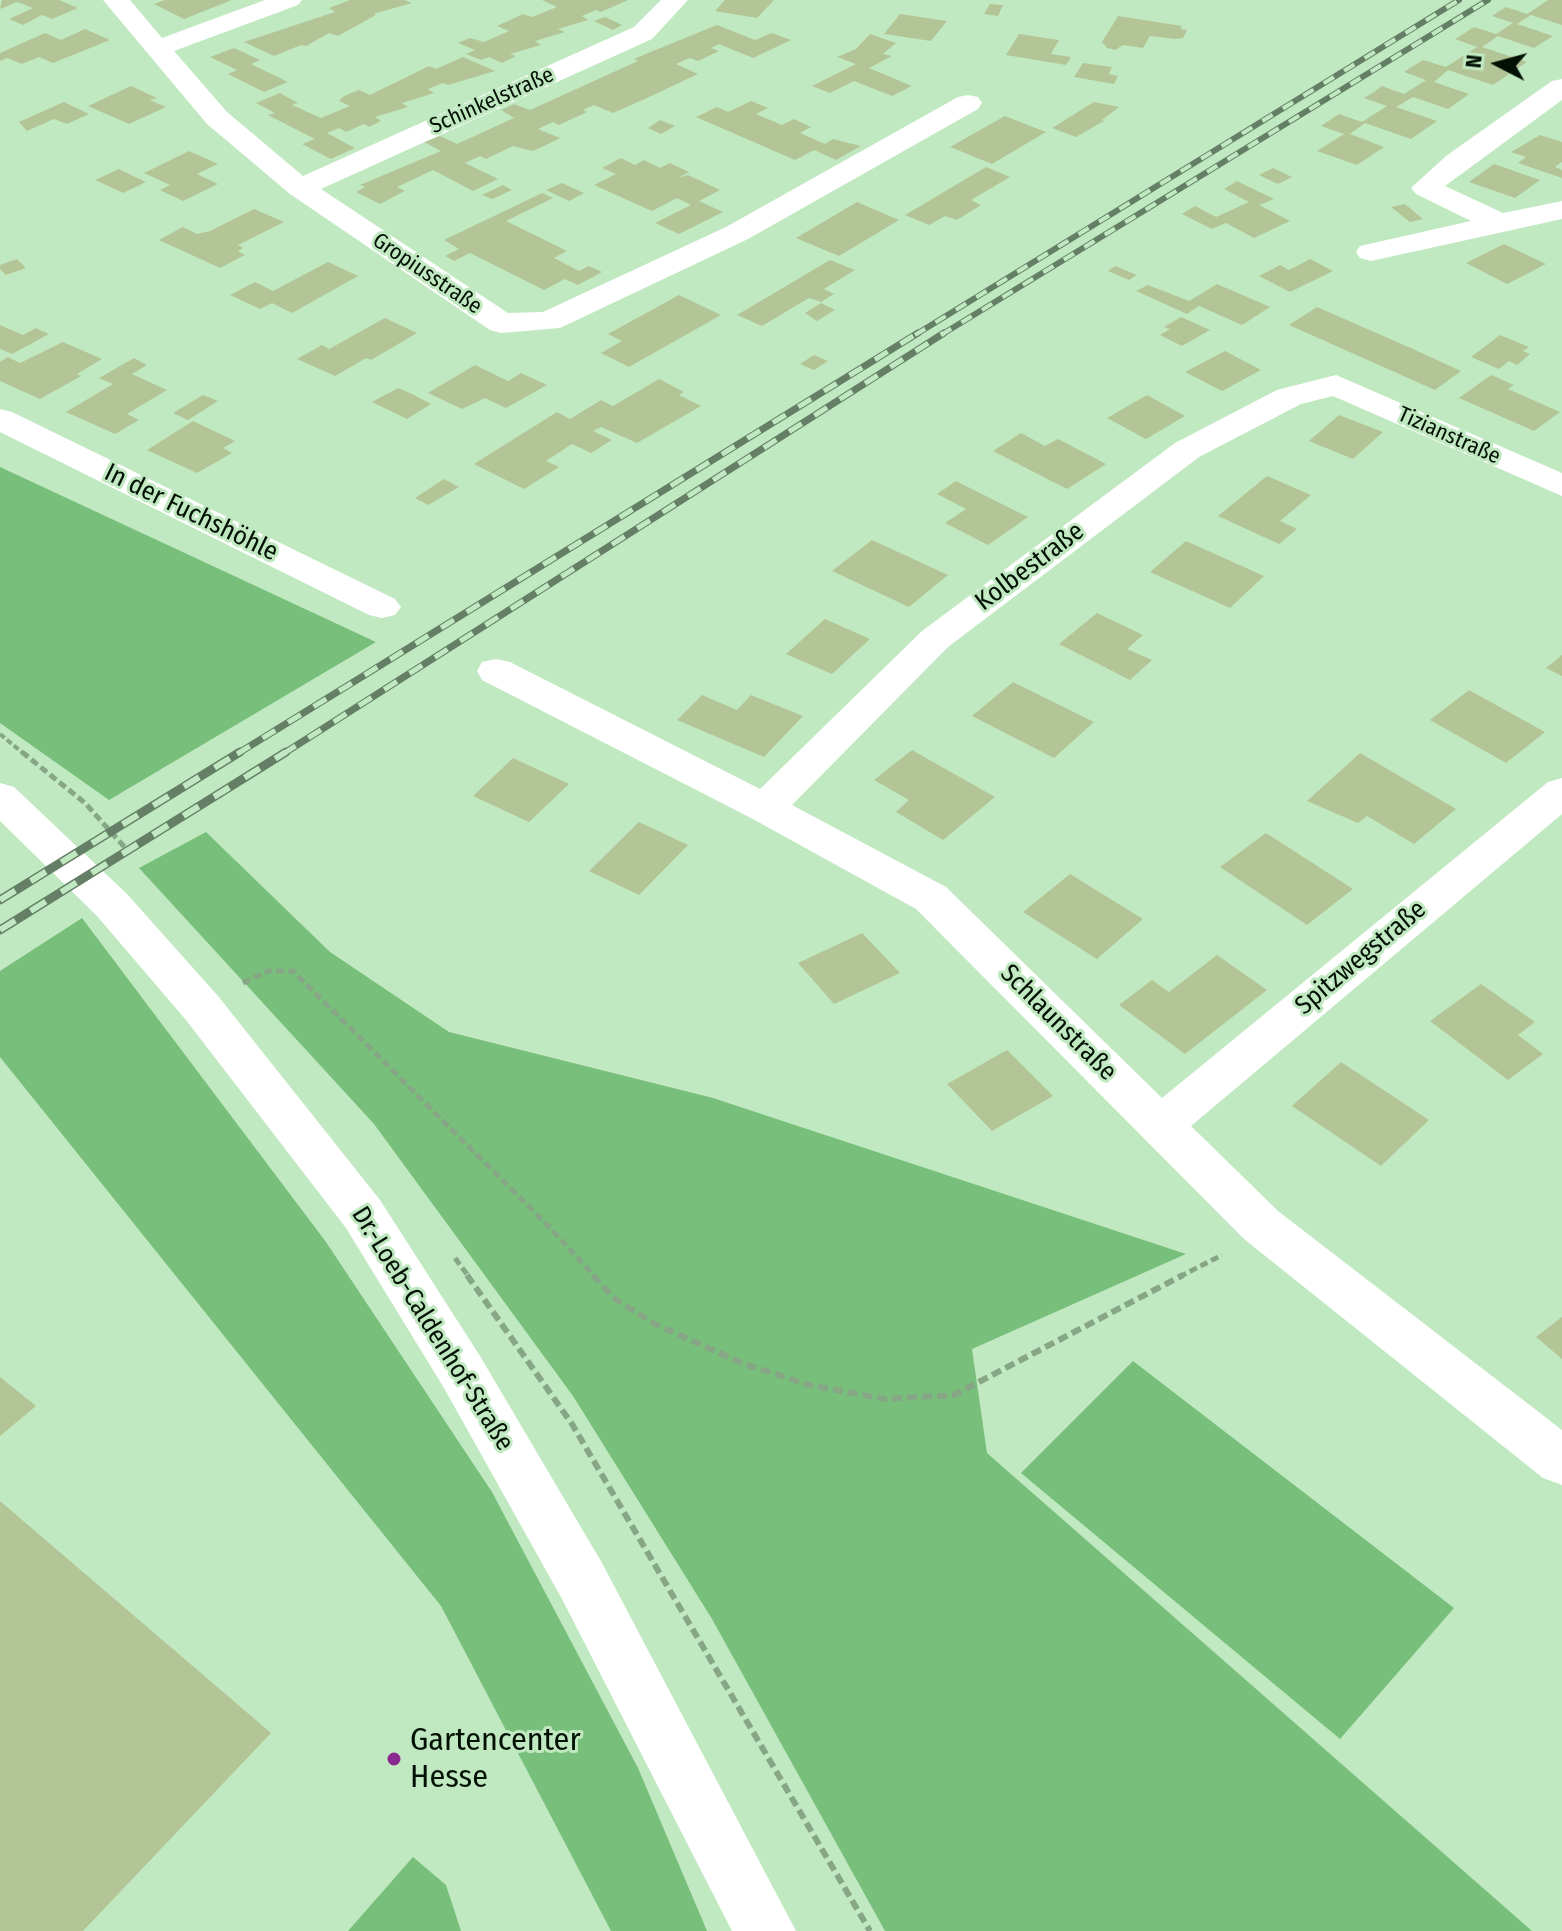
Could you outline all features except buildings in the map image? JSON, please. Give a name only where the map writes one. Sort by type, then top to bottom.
[{"type":"street","name":"Gropiusstraße","points":[[116,0],[217,118],[300,188],[501,323],[549,321],[737,233],[968,103]]},
{"type":"street","points":[[156,49],[289,0]]},
{"type":"street","name":"Schinkelstraße","points":[[300,188],[643,33],[675,0]]},
{"type":"street","points":[[1500,223],[1426,188],[1456,162],[1562,87]]},
{"type":"street","points":[[1371,252],[1562,210]]},
{"type":"street","name":"Tizianstraße","points":[[1336,385],[1562,486]]},
{"type":"street","name":"Kolbestraße","points":[[765,808],[935,639],[1175,459],[1289,397],[1336,385]]},
{"type":"street","name":"In der Fuchshöhle","points":[[0,419],[382,607]]},
{"type":"street","name":"Schlaunstraße","points":[[496,671],[765,808],[931,898],[1261,1225],[1562,1461]]},
{"type":"street","name":"Spitzwegstraße","points":[[1161,1125],[1562,792]]},
{"type":"street","name":"Dr.-Loeb-Caldenhof-Straße","points":[[0,797],[40,833],[132,928],[202,1008],[363,1214],[462,1372],[582,1581],[765,1931]]},
{"type":"path","points":[[242,984],[268,971],[293,971],[541,1219],[615,1299],[655,1324],[744,1364],[809,1385],[885,1399],[954,1395],[1232,1250],[1261,1225]]},
{"type":"green space","points":[[0,467],[376,642],[109,800],[0,723]]},
{"type":"green space","points":[[206,832],[330,952],[449,1032],[713,1098],[1186,1254],[972,1349],[987,1453],[1532,1931],[885,1931],[712,1619],[573,1396],[374,1124],[139,868]]},
{"type":"green space","points":[[82,918],[326,1242],[492,1492],[638,1768],[707,1931],[611,1931],[441,1606],[0,1057],[0,971]]},
{"type":"green space","points":[[1133,1361],[1454,1608],[1340,1739],[1021,1473]]},
{"type":"green space","points":[[413,1857],[446,1885],[461,1931],[348,1931]]},
{"type":"railway","points":[[915,335],[1459,0]]},
{"type":"railway","points":[[941,335],[1488,0]]},
{"type":"railway","points":[[237,754],[918,333]]},
{"type":"railway","points":[[283,754],[944,333]]},
{"type":"railway","points":[[0,900],[240,752]]},
{"type":"railway","points":[[0,930],[286,752]]},
{"type":"place","name":"Gartencenter Hesse","points":[[394,1759]]}]
